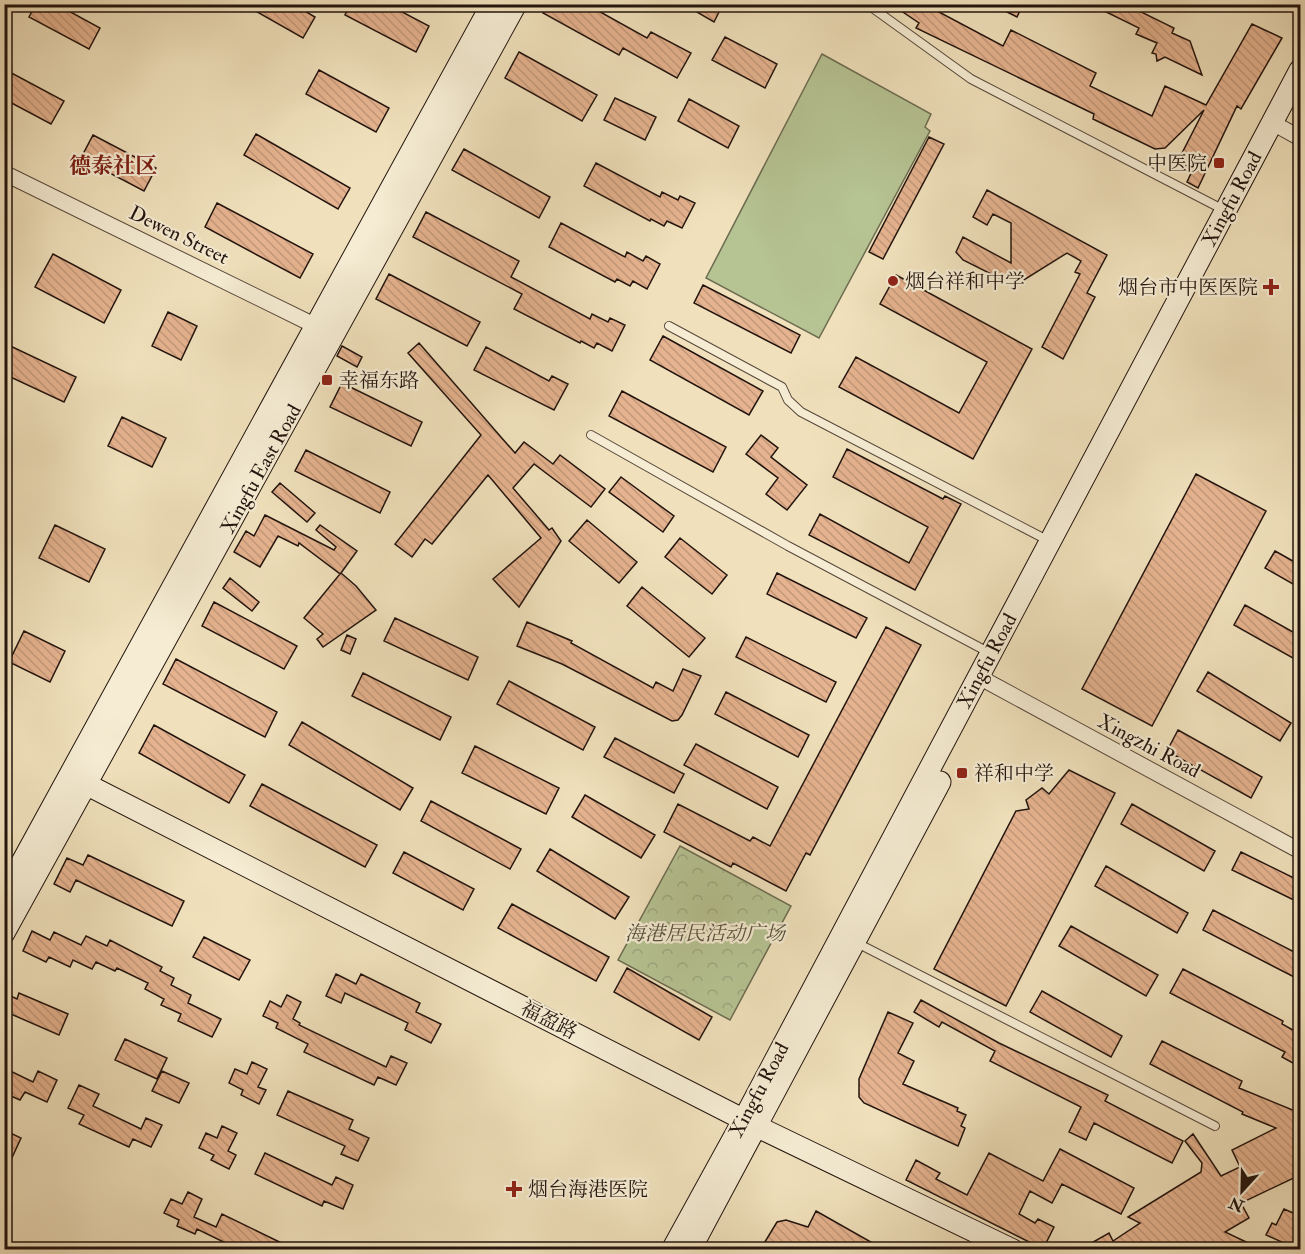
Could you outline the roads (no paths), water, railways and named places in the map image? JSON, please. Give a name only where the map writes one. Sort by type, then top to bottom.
[{"type":"main road","name":"Xingfu East Road","points":[[325,331],[492,4]]},
{"type":"main road","name":"Xingfu East Road","points":[[4,933],[78,780],[325,331],[516,4]]},
{"type":"main road","name":"Xingfu Road","points":[[672,1250],[751,1123],[855,942],[985,681],[992,653],[1050,541],[1226,210],[1286,130],[1300,70]]},
{"type":"main road","name":"Xingfu Road","points":[[690,1250],[751,1123],[985,681],[1286,130],[1300,100]]},
{"type":"main road","name":"Xingfu East Road","points":[[4,896],[78,780]]},
{"type":"main road","name":"福盈路","points":[[78,780],[751,1123],[1013,1250]]},
{"type":"street","name":"Dewen Street","points":[[4,173],[325,331]]},
{"type":"street","name":"Xingzhi Road","points":[[985,681],[1300,851]]},
{"type":"lane","points":[[867,4],[971,79],[1226,210]]},
{"type":"lane","points":[[669,326],[782,387],[788,400],[801,412],[1050,541]]},
{"type":"lane","points":[[591,435],[788,546],[992,653]]},
{"type":"lane","points":[[855,942],[1215,1126]]},
{"type":"place","name":"中医院","points":[[1219,163]]},
{"type":"place","name":"烟台祥和中学","points":[[893,281]]},
{"type":"place","name":"烟台市中医医院","points":[[1271,287]]},
{"type":"place","name":"幸福东路","points":[[327,380]]},
{"type":"place","name":"祥和中学","points":[[962,773]]},
{"type":"place","name":"烟台海港医院","points":[[514,1189]]},
{"type":"district","name":"德泰社区","points":[[113,166]]},
{"type":"park label","name":"海港居民活动广场","points":[[705,933]]}]
